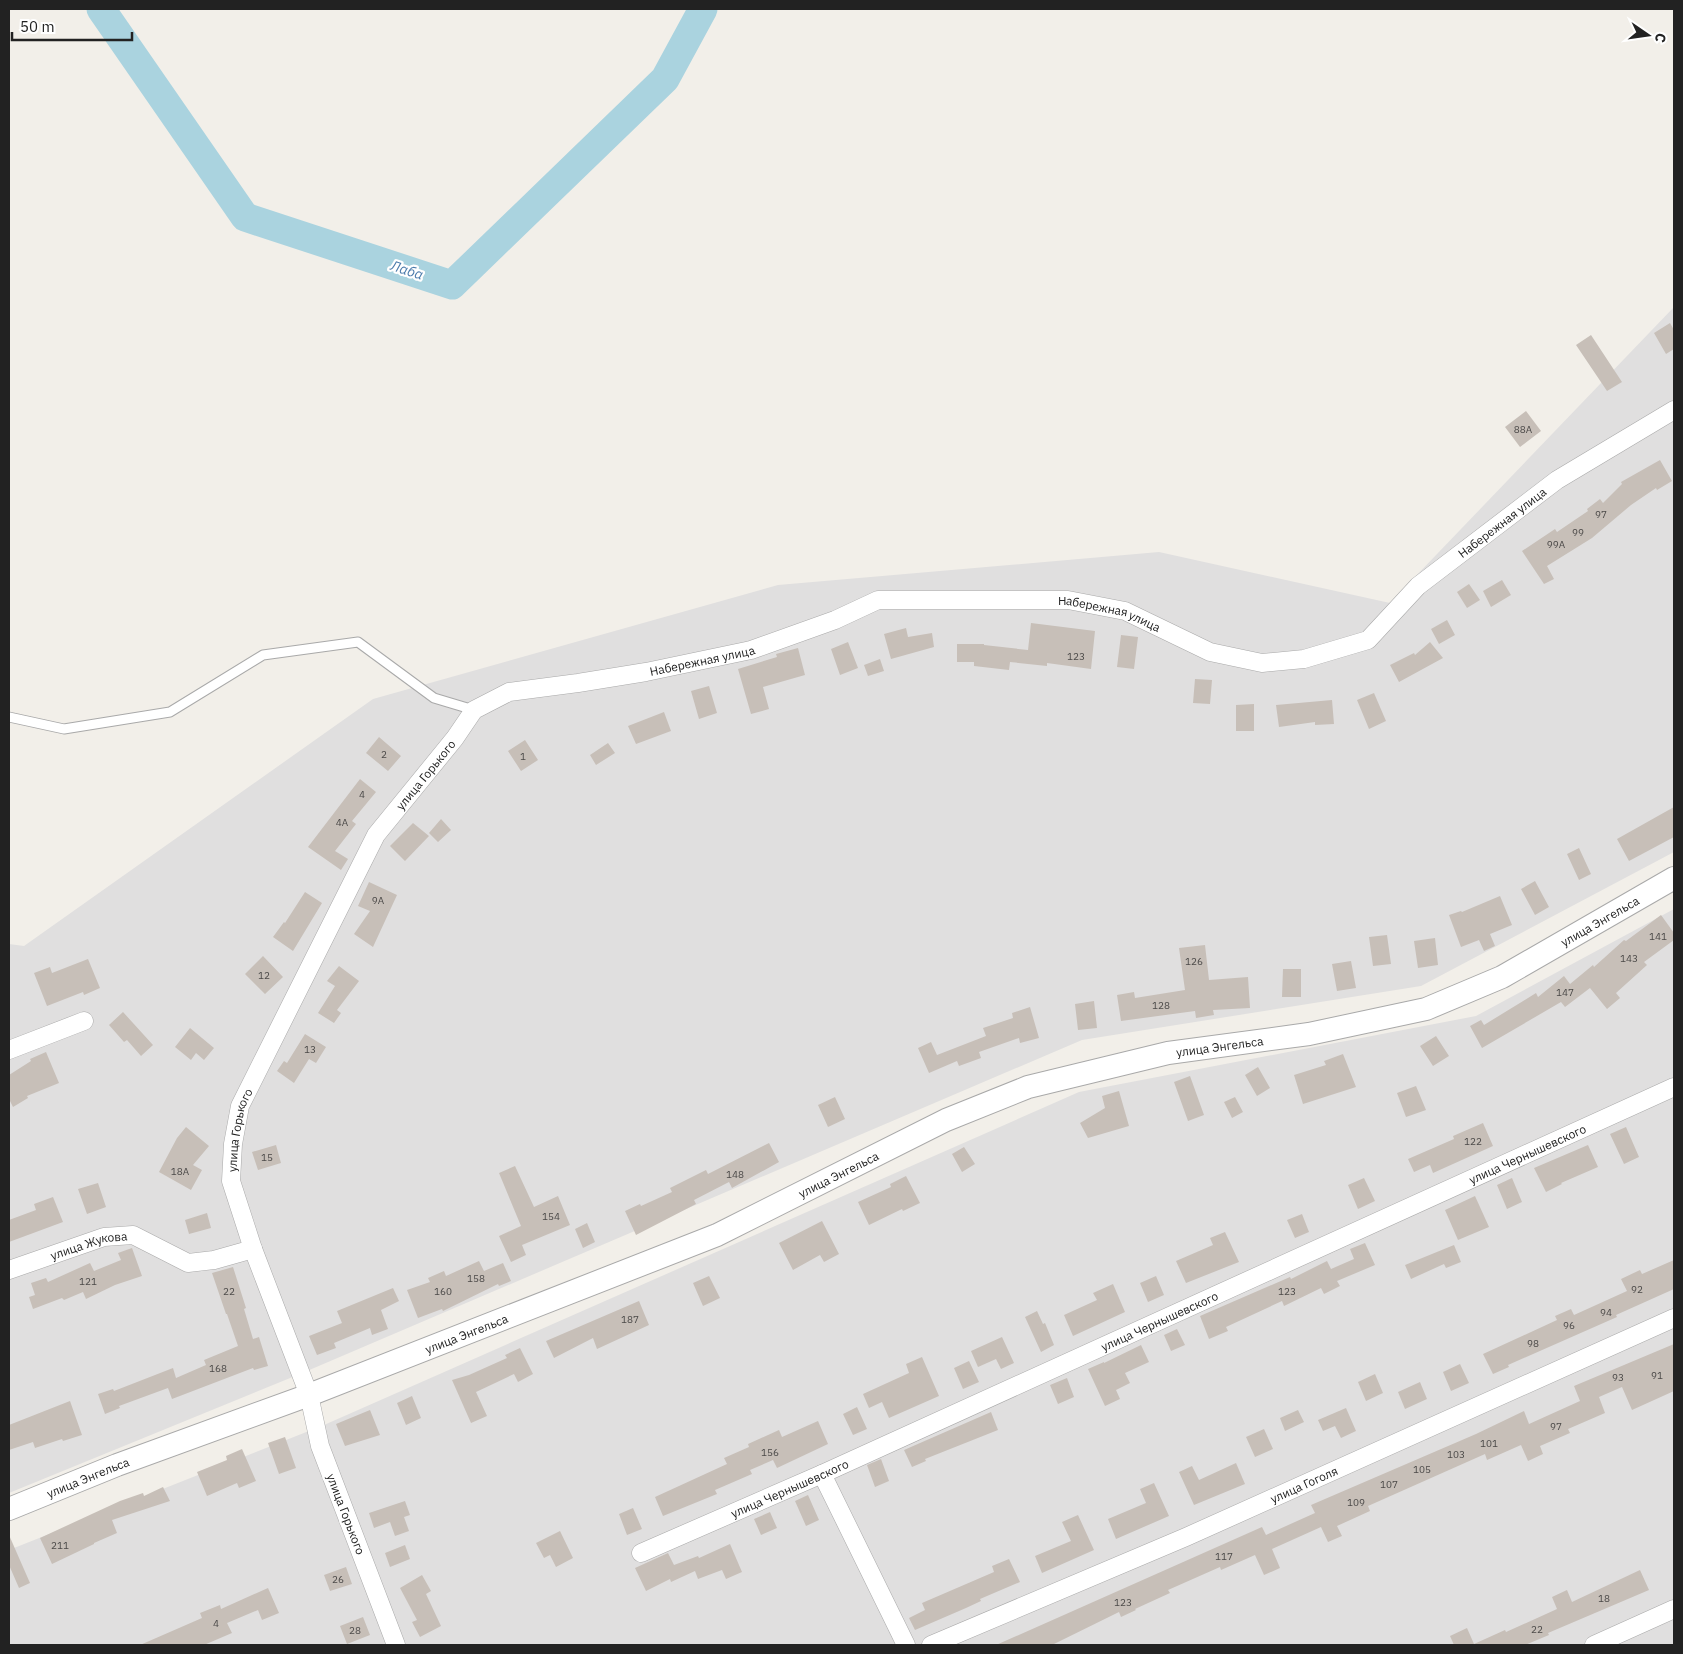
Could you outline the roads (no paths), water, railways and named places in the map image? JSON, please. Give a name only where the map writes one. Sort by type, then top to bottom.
[{"type":"street","name":"Набережная улица","points":[[474,710],[509,692],[578,684],[751,650],[835,620],[878,600],[1068,600],[1125,611],[1210,652],[1262,663],[1304,659],[1368,640],[1418,586],[1557,480],[1674,410]]},
{"type":"street","name":"улица Горького","points":[[396,1645],[320,1446],[309,1395],[253,1248],[231,1181],[233,1144],[240,1106],[376,835],[455,738],[474,710]]},
{"type":"street","name":"улица Энгельса","points":[[9,1509],[117,1465],[309,1395],[717,1236],[946,1120],[1028,1087],[1168,1053],[1309,1034],[1426,1010],[1502,977],[1674,878]]},
{"type":"street","points":[[9,1050],[84,1020]]},
{"type":"street","name":"улица Чернышевского","points":[[642,1553],[822,1474],[1674,1087]]},
{"type":"street","name":"улица Жукова","points":[[9,1270],[104,1237],[133,1235],[188,1263],[214,1260],[253,1248]]},
{"type":"street","name":"улица Гоголя","points":[[931,1645],[1186,1538],[1674,1318]]},
{"type":"street","points":[[822,1474],[906,1645]]},
{"type":"street","points":[[1594,1645],[1674,1609]]},
{"type":"lane","points":[[9,718],[64,729],[170,712],[263,655],[358,642],[434,698],[474,710]]},
{"type":"waterway","name":"Лаба","points":[[101,9],[245,217],[452,285],[665,79],[703,9]]}]
